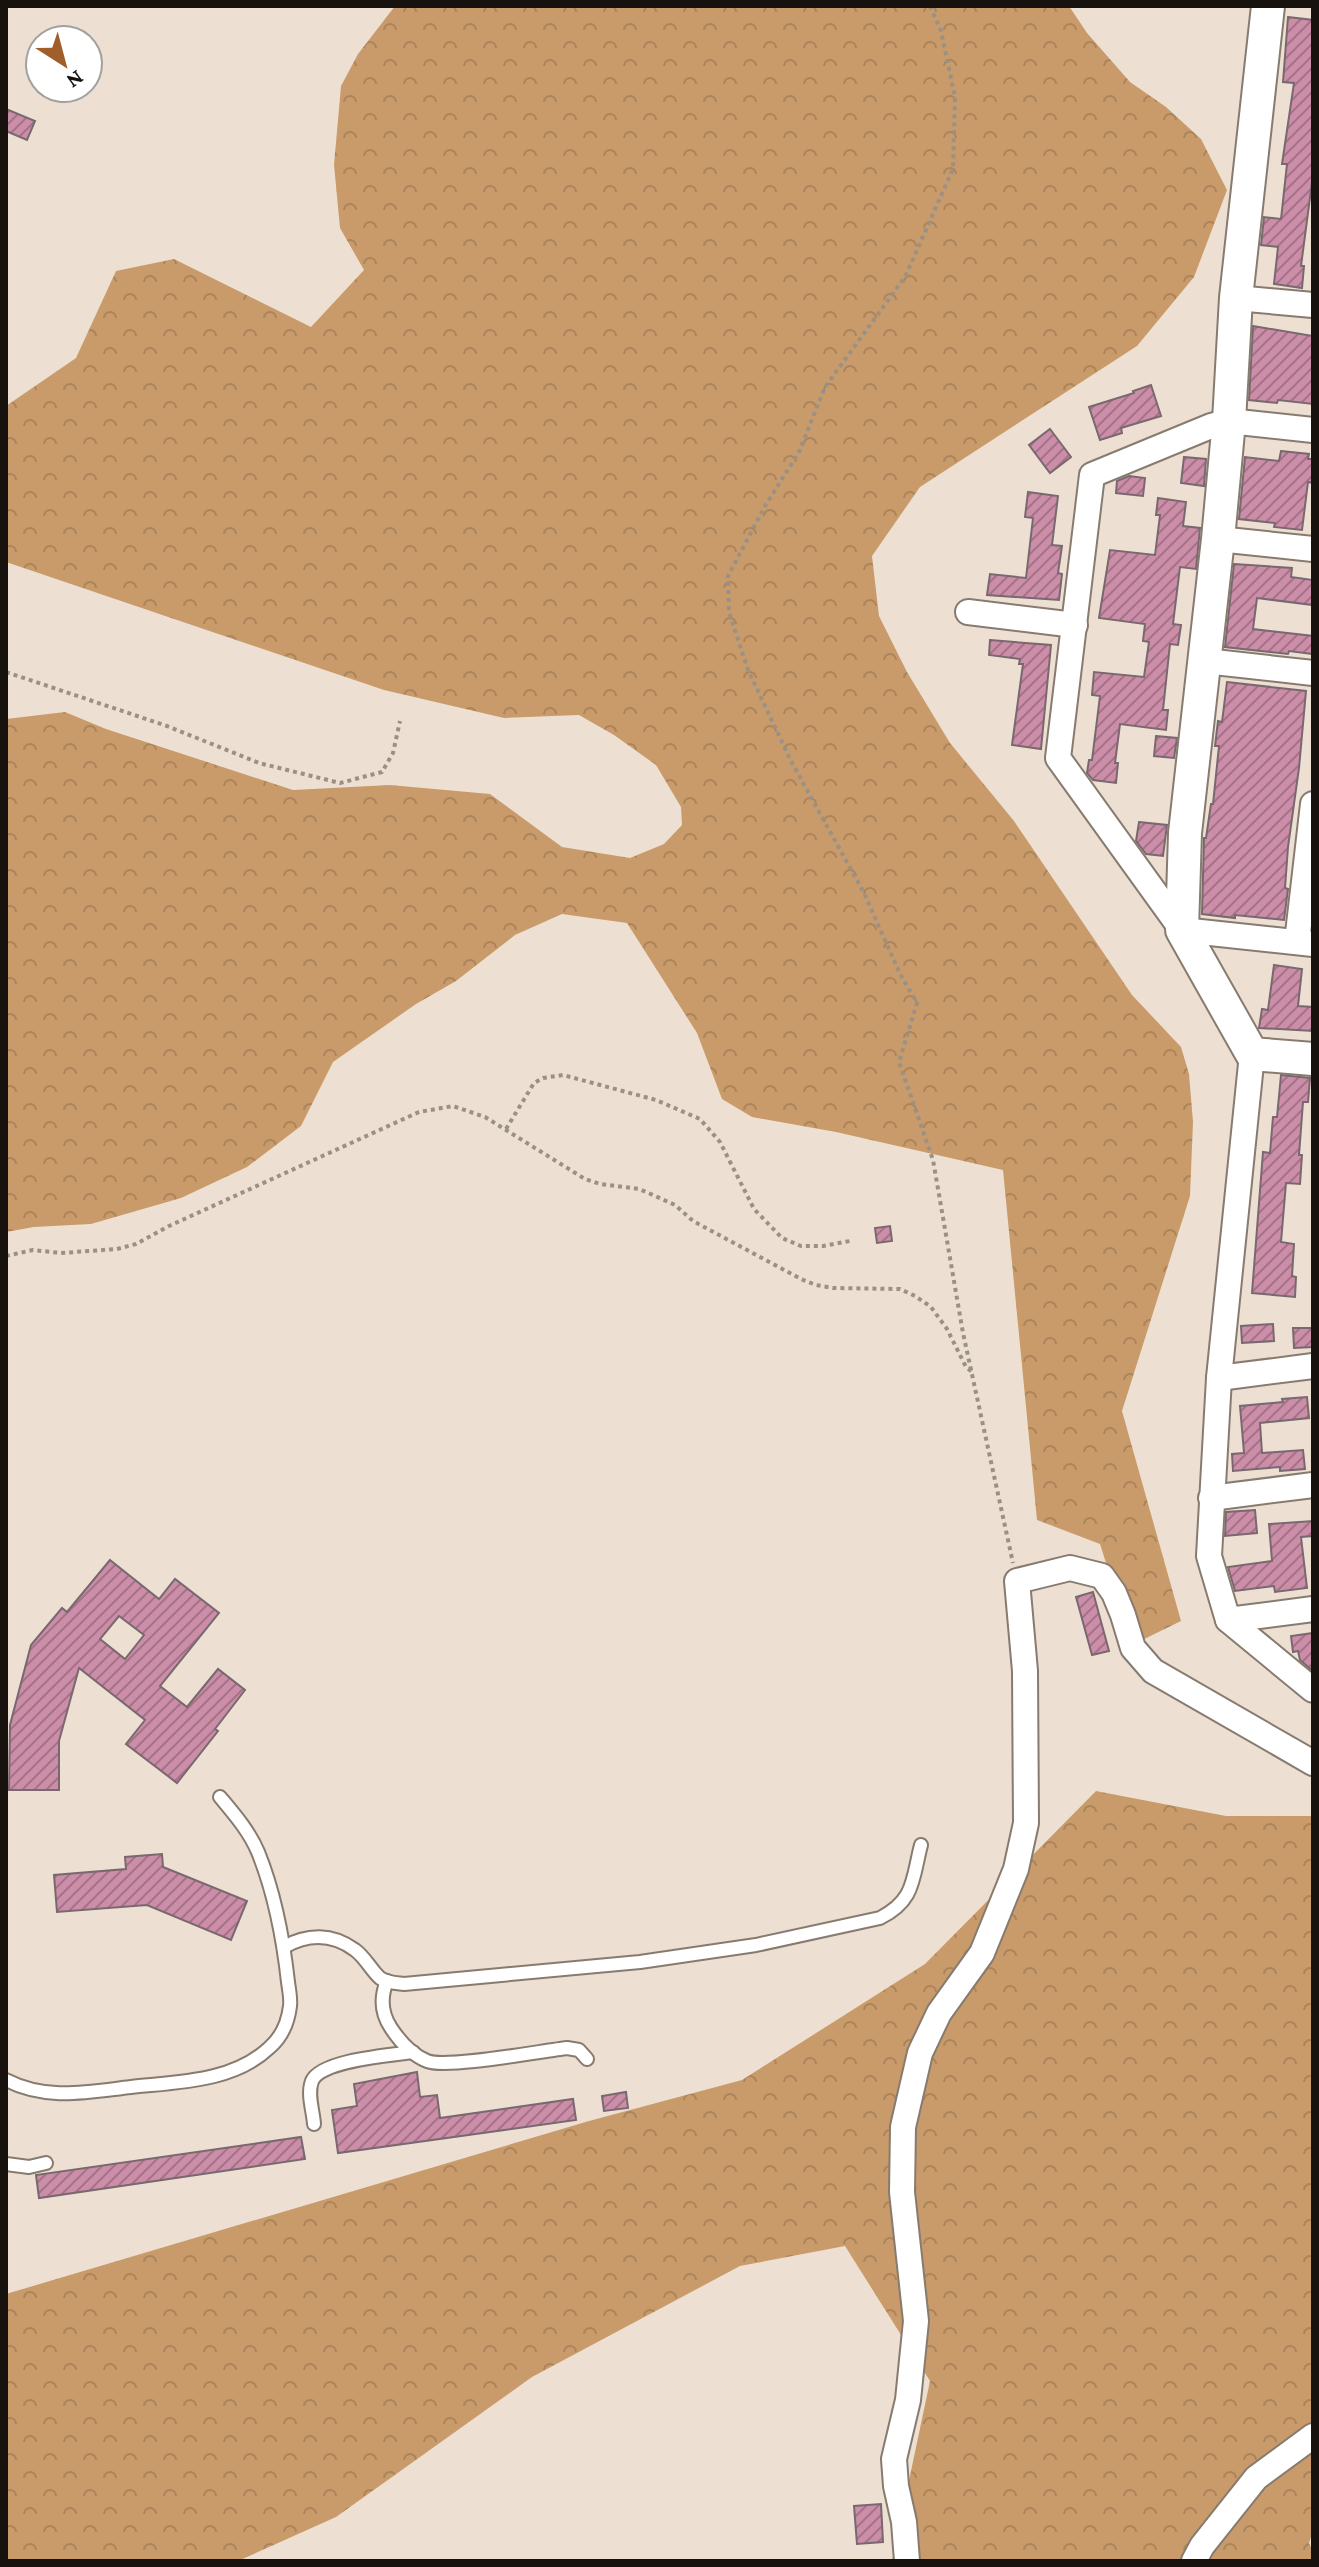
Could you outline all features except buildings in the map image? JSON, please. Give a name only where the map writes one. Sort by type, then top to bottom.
[{"type":"street","points":[[1182,930],[1185,833],[1218,539],[1236,298],[1268,6]]},
{"type":"street","points":[[1236,298],[1313,305]]},
{"type":"street","points":[[1313,430],[1229,421],[1092,475],[1058,758],[1182,930],[1252,1054],[1219,1378],[1209,1556],[1228,1620],[1313,1690]]},
{"type":"street","points":[[1218,539],[1313,549]]},
{"type":"street","points":[[968,612],[1075,625]]},
{"type":"street","points":[[1205,661],[1313,673]]},
{"type":"street","points":[[1182,930],[1305,943],[1313,804]]},
{"type":"street","points":[[1252,1054],[1313,1059]]},
{"type":"street","points":[[1219,1378],[1313,1366]]},
{"type":"street","points":[[1211,1498],[1313,1485]]},
{"type":"street","points":[[907,2561],[894,2459],[908,2400],[916,2321],[902,2192],[903,2127],[920,2053],[939,2013],[982,1953],[1016,1869],[1026,1823],[1025,1671],[1017,1581],[1070,1568],[1102,1576],[1114,1593],[1133,1648],[1153,1671],[1313,1763]]},
{"type":"street","points":[[1228,1620],[1313,1609]]},
{"type":"street","points":[[1194,2561],[1202,2546],[1256,2478],[1313,2436]]},
{"type":"lane","points":[[6,2080],[37,2092],[63,2095],[197,2079],[226,2073],[250,2062],[284,2032],[291,2003],[276,1903],[257,1851],[244,1826],[220,1797]]},
{"type":"lane","points":[[284,1947],[311,1936],[328,1938],[353,1949],[381,1978],[404,1984],[640,1962],[756,1945],[880,1918],[896,1910],[906,1901],[921,1845]]},
{"type":"lane","points":[[387,1981],[382,2002],[384,2017],[397,2037],[428,2062],[453,2063],[567,2048],[579,2050],[587,2059]]},
{"type":"lane","points":[[314,2124],[309,2094],[315,2076],[325,2068],[413,2052]]},
{"type":"lane","points":[[6,2164],[29,2167],[46,2163]]},
{"type":"path","points":[[930,6],[941,31],[955,97],[953,169],[905,277],[825,387],[799,452],[765,506],[728,576],[729,612],[748,670],[791,761],[864,893],[900,974],[917,1003],[899,1062],[933,1160],[972,1372],[1017,1581]]},
{"type":"path","points":[[6,672],[167,726],[259,763],[340,783],[382,772],[393,753],[400,721]]},
{"type":"path","points":[[506,1129],[534,1083],[543,1078],[563,1075],[656,1100],[700,1119],[720,1142],[754,1209],[782,1238],[801,1246],[850,1241]]},
{"type":"path","points":[[6,1256],[33,1250],[61,1253],[117,1249],[136,1244],[419,1112],[453,1106],[485,1117],[585,1179],[639,1189],[675,1205],[693,1221],[801,1279],[833,1288],[900,1289],[915,1296],[931,1307],[947,1329],[966,1367],[972,1372]]},
{"type":"green space","points":[[395,6],[1069,6],[1087,33],[1130,82],[1166,107],[1201,139],[1227,190],[1194,277],[1137,346],[920,487],[872,556],[879,616],[907,672],[950,743],[1014,821],[1132,995],[1181,1047],[1189,1074],[1193,1122],[1190,1196],[1122,1411],[1181,1621],[1132,1645],[1100,1544],[1037,1520],[1003,1170],[836,1132],[752,1117],[722,1099],[697,1033],[627,923],[562,914],[515,935],[456,981],[416,1004],[333,1062],[301,1126],[247,1167],[181,1198],[91,1224],[6,1232],[6,719],[65,712],[106,729],[293,790],[390,785],[490,794],[562,847],[630,858],[664,844],[682,825],[681,807],[656,765],[579,715],[504,718],[384,690],[6,562],[6,406],[76,358],[116,271],[174,259],[311,327],[364,270],[340,228],[334,165],[341,86],[358,54]]},
{"type":"green space","points":[[1096,1791],[1226,1816],[1313,1816],[1313,2531],[1309,2543],[1313,2561],[892,2561],[930,2381],[845,2246],[740,2266],[532,2377],[336,2517],[238,2561],[6,2561],[6,2294],[589,2121],[742,2080],[925,1964]]}]
